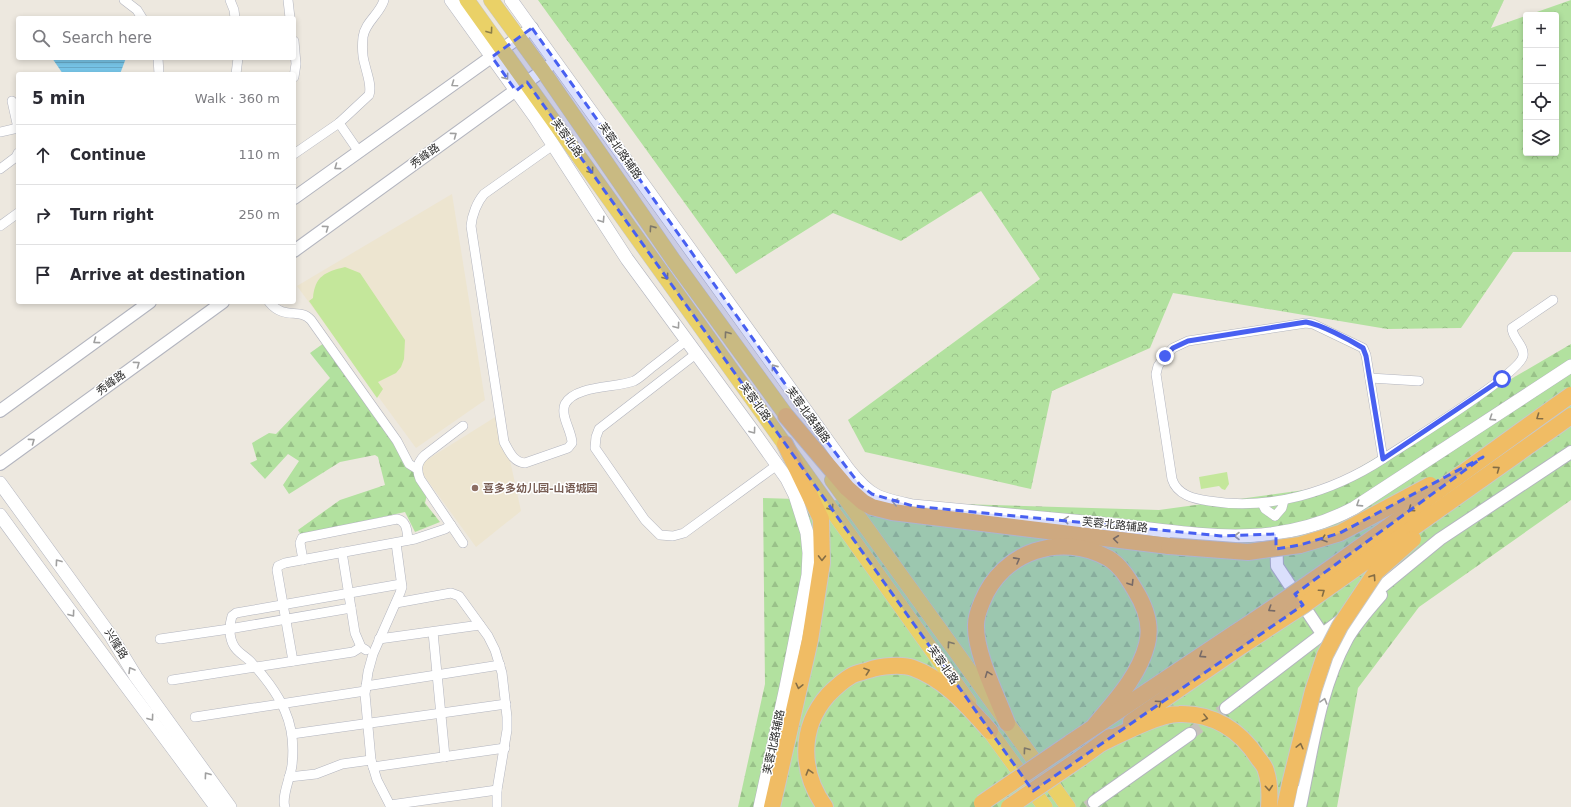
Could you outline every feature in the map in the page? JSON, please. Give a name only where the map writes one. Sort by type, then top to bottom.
[{"type":"highway","points":[[1010,807],[1102,743],[1239,639],[1296,593],[1571,395]]},
{"type":"highway","points":[[786,416],[847,488],[863,502],[872,507],[892,512],[1169,546],[1248,552],[1300,545],[1321,540],[1340,533],[1483,457]]},
{"type":"highway","points":[[979,805],[1095,725],[1239,639],[1304,604],[1571,416]]},
{"type":"highway","points":[[766,806],[785,745],[810,640],[822,563],[821,519],[785,444]]},
{"type":"highway","points":[[1285,807],[1316,684],[1325,656],[1340,626],[1376,572],[1472,487]]},
{"type":"highway","points":[[1007,723],[979,650],[976,625],[980,607],[987,589],[1009,564],[1028,554],[1045,548],[1069,546],[1087,549],[1109,559],[1126,574],[1142,600],[1149,629],[1147,645],[1127,686],[1095,725]]},
{"type":"highway","points":[[825,807],[819,799],[812,783],[807,765],[806,745],[808,731],[813,717],[820,705],[836,687],[851,676],[876,668],[890,666],[912,667],[936,679],[956,695],[990,731]]},
{"type":"highway","points":[[1102,743],[1155,720],[1178,714],[1204,717],[1226,724],[1249,744],[1266,769],[1270,788],[1269,807]]},
{"type":"main road","points":[[451,0],[498,53]]},
{"type":"main road","name":"芙蓉北路","points":[[467,0],[498,53],[785,444],[1044,805]]},
{"type":"main road","name":"芙蓉北路","points":[[491,0],[669,254],[1068,807]]},
{"type":"main road","name":"芙蓉北路辅路","points":[[511,0],[815,426],[860,485],[882,499],[913,506],[1108,524],[1189,534],[1221,536],[1259,536],[1276,534],[1312,526],[1354,508],[1571,366]]},
{"type":"main road","name":"芙蓉北路辅路","points":[[522,86],[553,145],[627,259],[697,353],[777,465],[795,495],[803,517],[807,533],[809,553],[808,575],[786,687],[766,806]]},
{"type":"main road","name":"兴隆路","points":[[0,482],[111,636],[136,677],[230,807]]},
{"type":"main road","name":"兴隆路","points":[[0,515],[94,645],[127,684],[216,807]]},
{"type":"street","points":[[124,0],[137,10],[141,16]]},
{"type":"street","points":[[230,0],[235,16]]},
{"type":"street","points":[[288,0],[290,16]]},
{"type":"street","points":[[296,153],[339,123],[369,95],[370,87],[362,47],[363,35],[384,0]]},
{"type":"street","points":[[296,197],[532,28]]},
{"type":"street","points":[[158,60],[159,72]]},
{"type":"street","points":[[236,72],[238,60]]},
{"type":"street","points":[[295,72],[296,60]]},
{"type":"street","name":"秀峰路","points":[[296,250],[555,61]]},
{"type":"street","points":[[12,101],[16,119]]},
{"type":"street","points":[[339,123],[359,152]]},
{"type":"street","points":[[0,132],[16,128]]},
{"type":"street","points":[[553,145],[484,194],[480,198],[471,226],[504,442],[508,450],[515,460],[520,463],[525,463],[568,448],[572,443],[572,439],[566,423],[565,410],[566,404],[571,399],[579,393],[589,389],[633,381],[687,340]]},
{"type":"street","points":[[0,169],[16,156]]},
{"type":"street","points":[[0,226],[16,214]]},
{"type":"street","points":[[1383,459],[1370,378],[1363,348],[1317,326],[1306,322],[1188,341],[1173,348],[1165,356],[1156,370],[1172,479],[1175,485],[1186,495],[1198,500],[1224,504],[1249,504],[1284,500],[1334,485],[1350,478],[1383,459],[1486,391],[1516,368],[1523,359],[1524,355],[1522,348],[1512,332],[1512,328],[1553,300]]},
{"type":"street","points":[[0,411],[147,304]]},
{"type":"street","name":"秀峰路","points":[[0,464],[220,304]]},
{"type":"street","points":[[271,304],[282,313],[303,314],[311,320],[397,441],[409,464],[417,469]]},
{"type":"street","points":[[697,353],[600,429],[596,437],[595,448],[645,520],[660,535],[673,536],[684,533],[777,465]]},
{"type":"street","points":[[1370,378],[1419,381]]},
{"type":"street","points":[[462,426],[420,459],[417,469],[420,479],[463,543]]},
{"type":"street","points":[[1226,708],[1323,635],[1440,539],[1571,452]]},
{"type":"street","points":[[1284,500],[1282,508],[1275,516],[1276,561],[1280,571],[1323,635]]},
{"type":"street","points":[[1262,503],[1265,510],[1275,516]]},
{"type":"street","points":[[303,560],[300,543],[302,538],[397,519],[404,522],[408,540]]},
{"type":"street","points":[[293,661],[277,570],[278,566],[285,563],[396,543],[445,529],[451,524]]},
{"type":"street","points":[[1300,807],[1322,706],[1334,667],[1348,638],[1366,611],[1440,539]]},
{"type":"street","points":[[396,543],[402,584],[396,603],[373,654],[366,688],[367,722],[372,764],[377,780],[391,806],[497,790]]},
{"type":"street","points":[[342,552],[355,633],[361,647],[373,654]]},
{"type":"street","points":[[285,807],[284,800],[292,766],[292,734],[285,710],[281,704],[255,666],[233,646],[229,629],[232,616],[234,614],[402,584]]},
{"type":"street","points":[[396,603],[455,594],[462,598],[495,650],[500,665],[506,704],[507,730],[497,790],[497,807]]},
{"type":"street","points":[[160,639],[286,620],[351,608]]},
{"type":"street","points":[[379,640],[480,625]]},
{"type":"street","points":[[433,632],[445,757]]},
{"type":"street","points":[[172,680],[353,652],[361,647]]},
{"type":"street","points":[[195,717],[281,704],[436,675],[500,665]]},
{"type":"street","points":[[292,734],[367,722],[506,704]]},
{"type":"street","points":[[1094,802],[1190,734]]},
{"type":"street","points":[[289,777],[316,774],[342,764],[372,764],[445,757],[505,748]]},
{"type":"highlighted area","points":[[532,28],[815,426],[860,485],[872,494],[913,506],[1221,536],[1276,534],[1276,549],[1300,545],[1340,533],[1483,457],[1295,594],[1303,605],[1033,791],[527,82],[516,91],[492,57]]},
{"type":"shaded area","points":[[452,194],[485,400],[416,448],[297,286]]},
{"type":"shaded area","name":"喜多多幼儿园-山语城园","points":[[500,414],[521,511],[476,547],[417,466]]},
{"type":"green space","points":[[538,0],[1504,0],[1491,28],[1523,17],[1523,156],[1559,156],[1559,12],[1537,12],[1571,0],[1571,252],[1513,252],[1461,328],[1387,329],[1173,293],[1150,348],[1052,391],[1031,489],[865,452],[848,420],[1040,279],[981,191],[901,241],[833,213],[736,274]]},
{"type":"green space","points":[[345,267],[360,273],[405,340],[404,359],[401,367],[396,373],[378,382],[383,389],[377,398],[309,301],[313,298],[316,285],[322,276]]},
{"type":"green space","points":[[324,343],[412,468],[427,495],[425,503],[440,522],[415,532],[405,512],[301,535],[298,530],[340,500],[385,485],[378,457],[375,455],[340,462],[289,494],[283,485],[299,461],[288,454],[265,479],[250,463],[257,460],[252,443],[269,433],[276,434],[330,378],[310,353]]},
{"type":"green space","points":[[1571,344],[1571,500],[1419,607],[1358,688],[1337,807],[738,807],[765,684],[763,498],[1159,510],[1326,487]]},
{"type":"green space","points":[[1227,472],[1229,484],[1225,490],[1219,486],[1201,489],[1199,477]]},
{"type":"water","points":[[53,60],[125,60],[121,72],[62,72]]},
{"type":"tunnel","points":[[1190,734],[1226,708]]},
{"type":"tunnel","points":[[1087,807],[1094,802]]},
{"type":"place","name":"喜多多幼儿园-山语城园","points":[[475,488]]},
{"type":"route","points":[[1165,356],[1173,348],[1188,341],[1306,322],[1349,341],[1363,348],[1365,351],[1383,459],[1502,379]]}]
